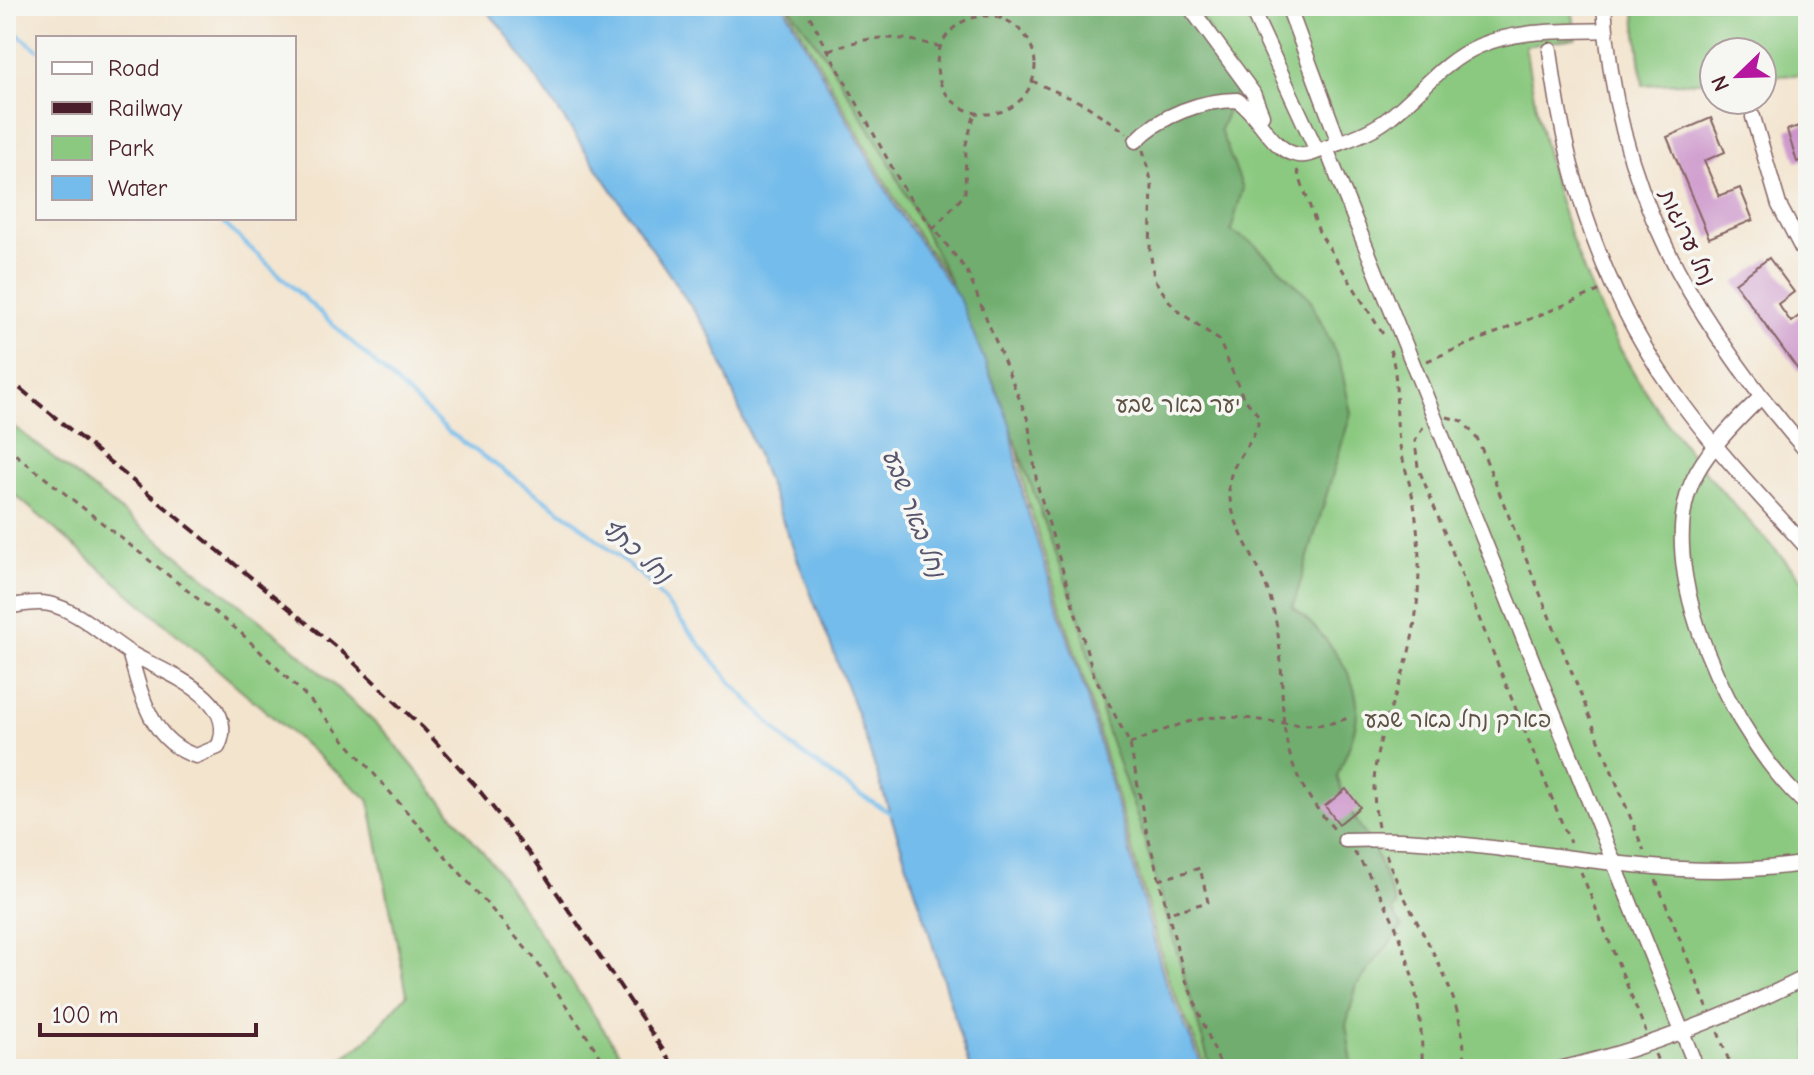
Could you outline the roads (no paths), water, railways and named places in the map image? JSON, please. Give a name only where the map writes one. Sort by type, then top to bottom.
[{"type":"street","points":[[1189,6],[1253,93],[1271,135]]},
{"type":"street","points":[[1250,6],[1327,147]]},
{"type":"street","points":[[1288,6],[1327,147],[1697,1069]]},
{"type":"street","name":"נחל ערוגות","points":[[1604,6],[1605,30],[1626,139],[1658,231],[1704,321],[1760,398],[1808,453]]},
{"type":"street","points":[[1136,141],[1151,126],[1221,100],[1237,100],[1250,108],[1280,146],[1294,154],[1327,147],[1388,119],[1434,75],[1476,47],[1522,34],[1605,30]]},
{"type":"street","points":[[1550,50],[1555,96],[1574,182],[1612,285],[1660,372],[1717,446],[1808,549]]},
{"type":"street","points":[[1753,117],[1779,205],[1807,257]]},
{"type":"street","points":[[1760,398],[1696,473],[1685,510],[1684,553],[1691,602],[1706,653],[1729,704],[1758,751],[1808,806]]},
{"type":"street","points":[[6,607],[46,603],[74,613],[129,652],[190,685],[212,704],[222,727],[218,747],[196,756],[182,752],[154,725],[143,701],[129,652]]},
{"type":"street","points":[[1345,840],[1463,842],[1577,861],[1651,868],[1725,870],[1808,863]]},
{"type":"street","points":[[1559,1069],[1682,1032],[1808,976]]},
{"type":"water","name":"נחל באר שבע","points":[[482,6],[784,6],[900,214],[959,298],[1010,424],[1024,500],[1086,694],[1165,980],[1204,1069],[970,1069],[924,916],[857,713],[711,336],[503,29]]},
{"type":"waterway","name":"נחל כתף","points":[[6,25],[36,48]]},
{"type":"waterway","name":"נחל כתף","points":[[220,220],[449,432],[574,520],[647,580],[732,683],[791,746],[894,815]]},
{"type":"railway","points":[[6,377],[347,656],[424,729],[475,785],[536,862],[676,1069]]},
{"type":"park label","name":"יער באר שבע","points":[[1178,404]]},
{"type":"park label","name":"פארק נחל באר שבע","points":[[1458,719]]}]
